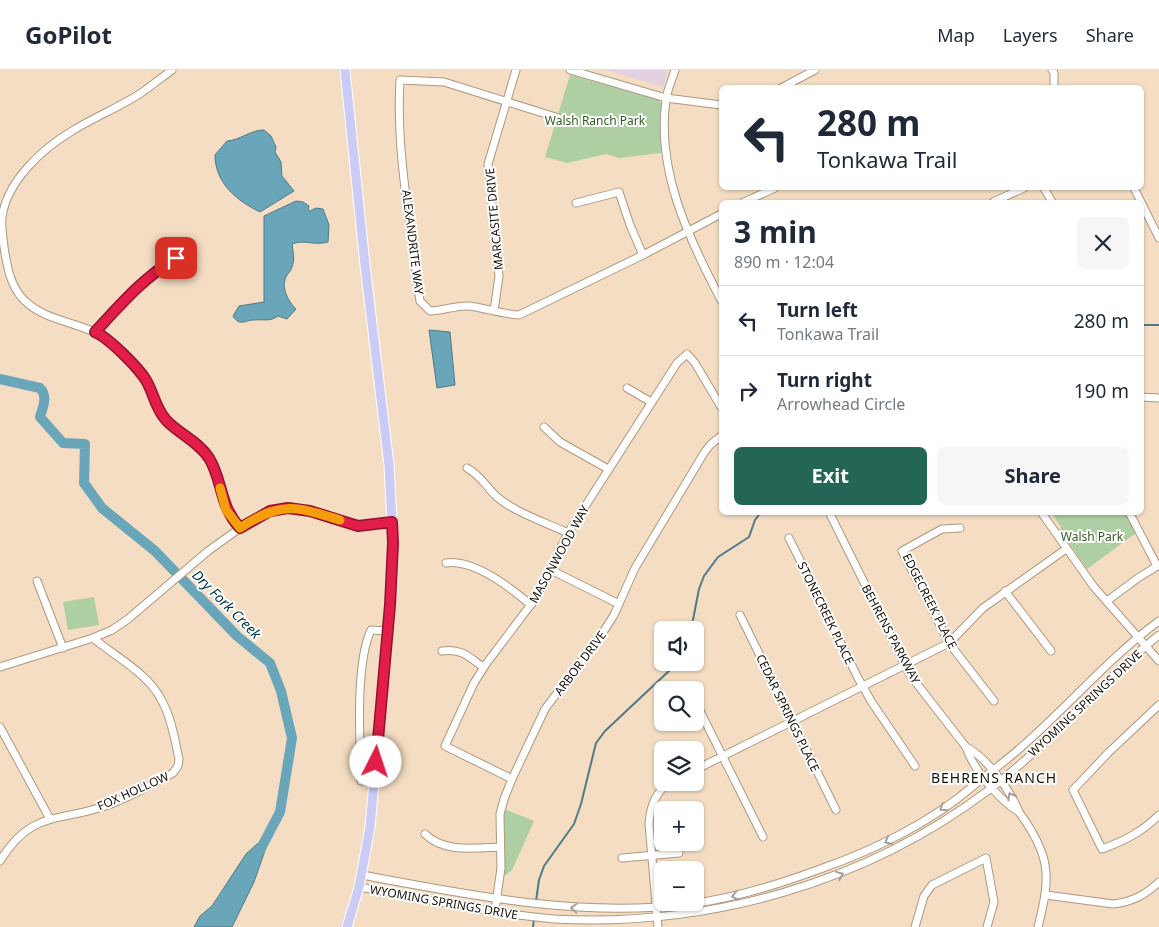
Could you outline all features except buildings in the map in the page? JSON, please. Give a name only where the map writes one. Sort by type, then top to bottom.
[{"type":"main road","points":[[344,70],[389,466],[393,543],[390,605],[370,827],[362,874],[347,927]]},
{"type":"street","points":[[172,70],[138,95],[74,130],[49,147],[20,178],[5,207],[2,226],[7,266],[13,283],[22,298],[31,306],[52,317],[95,332],[114,345],[142,374],[148,383],[157,408],[165,419],[200,447],[209,458],[226,510],[240,528]]},
{"type":"street","name":"MARCASITE DRIVE","points":[[494,311],[499,276],[488,164],[516,70]]},
{"type":"street","points":[[570,70],[666,98],[719,105]]},
{"type":"street","points":[[674,70],[666,98],[664,121],[665,156],[673,192],[688,230],[719,296]]},
{"type":"street","points":[[787,85],[815,70]]},
{"type":"street","points":[[1052,70],[1054,73],[1054,85]]},
{"type":"street","name":"ALEXANDRITE WAY","points":[[562,119],[444,82],[400,80],[401,148],[420,301],[430,311],[466,306],[519,315],[643,255],[719,215]]},
{"type":"street","points":[[748,200],[771,190]]},
{"type":"street","points":[[997,200],[1020,190]]},
{"type":"street","points":[[576,203],[619,192],[643,255]]},
{"type":"street","points":[[1144,208],[1159,238]]},
{"type":"street","points":[[95,332],[152,273],[184,254]]},
{"type":"street","name":"MASONWOOD WAY","points":[[512,779],[445,746],[474,683],[483,667],[531,605],[551,570],[568,533],[651,402],[677,363],[687,354],[695,363],[719,404]]},
{"type":"street","points":[[627,388],[651,402]]},
{"type":"street","points":[[1144,397],[1159,398]]},
{"type":"street","points":[[544,427],[560,442],[608,469]]},
{"type":"street","name":"ARBOR DRIVE","points":[[495,910],[501,868],[501,807],[512,779],[546,709],[592,649],[619,604],[635,568],[704,453],[719,438]]},
{"type":"street","points":[[467,468],[477,473],[495,495],[506,503],[568,533]]},
{"type":"street","points":[[0,667],[92,638],[120,625],[203,556],[240,528],[270,511],[288,508],[310,511],[358,526],[392,522]]},
{"type":"street","name":"BEHRENS PARKWAY","points":[[830,515],[905,666],[917,686],[966,747],[971,759],[1004,802],[1019,812]]},
{"type":"street","points":[[1043,515],[1094,587],[1159,661]]},
{"type":"street","points":[[1107,601],[1158,566],[1131,515]]},
{"type":"street","name":"EDGECREEK PLACE","points":[[960,528],[942,529],[902,551],[949,643],[994,701]]},
{"type":"street","name":"STONECREEK PLACE","points":[[789,538],[863,687],[915,766]]},
{"type":"street","points":[[704,766],[949,643],[983,608],[1066,549]]},
{"type":"street","points":[[446,563],[460,563],[470,567],[507,586],[531,605]]},
{"type":"street","points":[[551,570],[619,604]]},
{"type":"street","points":[[37,582],[63,648]]},
{"type":"street","points":[[1005,591],[1051,651]]},
{"type":"street","name":"CEDAR SPRINGS PLACE","points":[[740,615],[836,810]]},
{"type":"street","name":"WYOMING SPRINGS DRIVE","points":[[704,901],[768,888],[861,854],[886,842],[936,812],[972,788],[1026,742],[1138,637],[1159,621]]},
{"type":"street","points":[[375,782],[361,781],[362,672],[367,638],[371,630],[387,631]]},
{"type":"street","name":"WYOMING SPRINGS DRIVE","points":[[359,887],[516,914],[556,919],[608,921],[657,919],[723,910],[761,902],[834,878],[872,861],[939,826],[1000,781],[1030,755],[1159,635]]},
{"type":"street","name":"FOX HOLLOW","points":[[0,861],[20,834],[50,819],[95,809],[120,800],[173,773],[178,766],[179,759],[167,711],[158,694],[139,673],[92,638]]},
{"type":"street","points":[[442,651],[456,650],[483,667]]},
{"type":"street","points":[[1159,705],[1108,752],[1073,790],[1102,849],[1134,836],[1159,816]]},
{"type":"street","points":[[704,719],[763,837]]},
{"type":"street","points":[[0,728],[50,819]]},
{"type":"street","name":"BEHRENS PARKWAY","points":[[966,747],[976,752],[1010,792],[1042,852],[1046,865],[1046,895],[1038,927]]},
{"type":"street","points":[[654,882],[650,812],[660,791]]},
{"type":"street","points":[[425,834],[433,841],[454,847],[500,847]]},
{"type":"street","points":[[622,858],[680,853]]},
{"type":"street","points":[[914,927],[924,896],[932,885],[986,858],[994,902],[987,927]]},
{"type":"street","name":"WYOMING SPRINGS DRIVE","points":[[362,874],[431,888],[517,902],[577,908],[654,908]]},
{"type":"street","points":[[1046,895],[1112,904],[1122,903],[1137,899],[1159,882]]},
{"type":"street","points":[[656,911],[658,927]]},
{"type":"shaded area","points":[[606,70],[668,70],[663,87]]},
{"type":"green space","name":"Walsh Ranch Park","points":[[570,75],[659,100],[661,104],[661,153],[619,158],[606,154],[567,163],[545,157]]},
{"type":"green space","name":"Walsh Park","points":[[1053,515],[1126,515],[1136,533],[1087,569],[1060,530],[1061,527]]},
{"type":"green space","points":[[94,597],[99,625],[68,630],[63,602]]},
{"type":"green space","points":[[504,809],[534,821],[512,870],[504,876]]},
{"type":"water","points":[[264,130],[271,136],[276,147],[275,152],[281,162],[282,176],[294,191],[260,212],[251,208],[229,190],[219,174],[215,155],[227,141]]},
{"type":"water","points":[[296,201],[303,202],[309,206],[308,210],[310,211],[316,208],[323,209],[329,225],[328,242],[300,242],[292,244],[293,264],[286,277],[284,286],[290,302],[296,309],[287,319],[278,316],[269,320],[240,322],[233,316],[239,306],[264,302],[264,216]]},
{"type":"water","points":[[429,330],[450,332],[455,385],[437,388]]},
{"type":"water","points":[[268,842],[254,882],[232,927],[194,927],[200,916],[212,906],[246,854],[257,844]]},
{"type":"waterway","points":[[1144,325],[1159,325]]},
{"type":"waterway","name":"Dry Fork Creek","points":[[0,379],[40,388],[44,394],[40,417],[63,443],[85,444],[84,483],[102,508],[155,551],[237,636],[270,663],[281,691],[292,738],[280,812],[258,854]]},
{"type":"waterway","points":[[693,621],[699,589],[704,576],[718,557],[749,537],[759,515]]},
{"type":"waterway","points":[[536,901],[539,880],[544,866],[574,824],[581,804],[596,743],[605,731],[669,671]]},
{"type":"waterway","points":[[533,927],[534,919]]},
{"type":"slow traffic","points":[[220,488],[226,510],[240,528],[270,511],[288,508],[310,511],[340,520]]},
{"type":"district","name":"BEHRENS RANCH","points":[[994,777]]},
{"type":"route","points":[[176,258],[160,267],[144,280],[95,332],[114,345],[142,374],[148,383],[157,408],[165,419],[193,440],[209,458],[226,510],[236,524],[240,528],[270,511],[288,508],[310,511],[358,526],[392,522],[393,543],[390,605],[376,762]]}]
